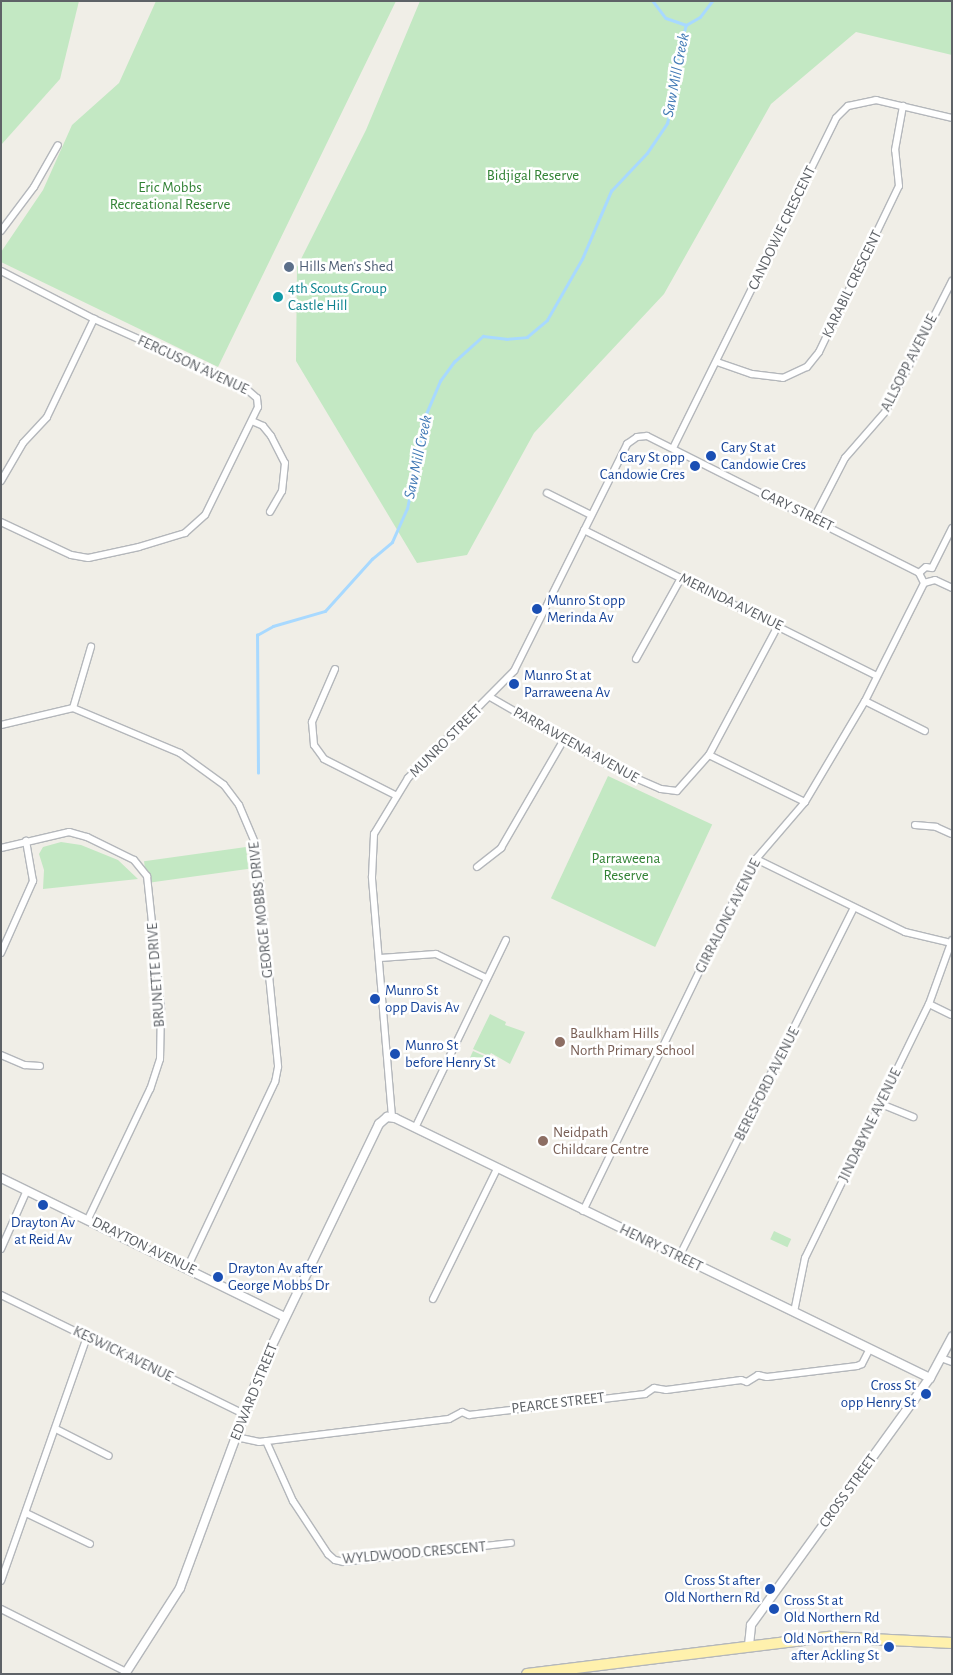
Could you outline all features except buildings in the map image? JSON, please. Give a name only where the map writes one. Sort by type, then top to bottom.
[{"type":"main road","points":[[527,1674],[749,1645],[830,1637],[952,1643]]},
{"type":"street","name":"CANDOWIE CRESCENT","points":[[673,448],[836,118],[859,102],[876,100],[952,118]]},
{"type":"street","name":"KARABIL CRESCENT","points":[[717,362],[752,374],[783,378],[807,367],[819,352],[899,186],[895,150],[903,106]]},
{"type":"street","points":[[1,231],[34,186],[58,145]]},
{"type":"street","name":"FERGUSON AVENUE","points":[[1,271],[94,319],[251,391],[258,407],[205,515],[176,537],[98,557],[80,557],[1,522]]},
{"type":"street","name":"ALLSOPP AVENUE","points":[[814,518],[844,458],[886,411],[952,281]]},
{"type":"street","points":[[1,481],[23,443],[47,416],[94,319]]},
{"type":"street","points":[[252,420],[263,426],[272,436],[285,463],[285,482],[270,512]]},
{"type":"street","name":"MUNRO STREET","points":[[392,1118],[372,846],[377,826],[395,795],[408,778],[490,697],[520,660],[591,515],[631,440],[647,436],[673,448]]},
{"type":"street","name":"CARY STREET","points":[[673,448],[919,573]]},
{"type":"street","points":[[547,493],[591,515]]},
{"type":"street","points":[[935,580],[932,568],[952,528]]},
{"type":"street","name":"MERINDA AVENUE","points":[[584,530],[876,676]]},
{"type":"street","points":[[932,568],[923,568],[919,573],[924,583],[935,580],[952,588]]},
{"type":"street","points":[[636,658],[681,578]]},
{"type":"street","name":"GIRRALONG AVENUE","points":[[583,1211],[756,859],[805,802],[865,701],[924,583]]},
{"type":"street","name":"PARRAWEENA AVENUE","points":[[490,697],[563,741],[643,782],[673,792],[681,790],[709,755],[778,626]]},
{"type":"street","points":[[1,724],[73,708],[92,648]]},
{"type":"street","points":[[334,670],[312,722],[314,745],[324,759],[395,795]]},
{"type":"street","points":[[865,701],[925,731]]},
{"type":"street","name":"GEORGE MOBBS DRIVE","points":[[73,708],[180,753],[204,769],[224,785],[239,806],[256,845],[278,1067],[275,1082],[187,1268]]},
{"type":"street","points":[[477,867],[501,848],[563,741]]},
{"type":"street","points":[[709,755],[805,802]]},
{"type":"street","points":[[915,824],[936,826],[952,834]]},
{"type":"street","name":"BRUNETTE DRIVE","points":[[1,848],[69,832],[87,837],[134,860],[147,876],[161,1008],[160,1059],[150,1089],[88,1219]]},
{"type":"street","points":[[1,953],[32,881],[26,841]]},
{"type":"street","points":[[756,859],[853,909],[906,932],[951,941]]},
{"type":"street","name":"BERESFORD AVENUE","points":[[679,1257],[853,909]]},
{"type":"street","points":[[415,1128],[506,940]]},
{"type":"street","name":"JINDABYNE AVENUE","points":[[794,1312],[805,1258],[930,1004],[951,941]]},
{"type":"street","points":[[380,958],[436,954],[486,978]]},
{"type":"street","points":[[930,1004],[952,1015]]},
{"type":"street","points":[[1,1055],[24,1065],[40,1066]]},
{"type":"street","points":[[881,1104],[914,1116]]},
{"type":"street","name":"HENRY STREET","points":[[392,1118],[930,1378]]},
{"type":"street","name":"EDWARD STREET","points":[[126,1673],[180,1588],[244,1414],[285,1317],[379,1124],[392,1118]]},
{"type":"street","points":[[433,1300],[497,1168]]},
{"type":"street","name":"DRAYTON AVENUE","points":[[1,1178],[285,1317]]},
{"type":"street","points":[[1,1249],[27,1190]]},
{"type":"street","name":"KESWICK AVENUE","points":[[1,1294],[244,1414]]},
{"type":"street","points":[[1,1581],[87,1337]]},
{"type":"street","name":"CROSS STREET","points":[[749,1645],[749,1630],[753,1621],[930,1378],[952,1337]]},
{"type":"street","name":"PEARCE STREET","points":[[236,1437],[252,1442],[266,1441],[449,1419],[462,1412],[469,1415],[644,1394],[654,1388],[666,1390],[741,1380],[747,1382],[758,1374],[767,1377],[857,1366],[862,1364],[869,1350]]},
{"type":"street","points":[[941,1358],[952,1362]]},
{"type":"street","points":[[56,1429],[109,1456]]},
{"type":"street","name":"WYLDWOOD CRESCENT","points":[[266,1441],[293,1501],[328,1554],[335,1560],[512,1543]]},
{"type":"street","points":[[26,1513],[90,1544]]},
{"type":"street","points":[[1,1608],[126,1673]]},
{"type":"green space","points":[[1,1],[79,1],[60,79],[1,145]]},
{"type":"green space","name":"Eric Mobbs Recreational Reserve","points":[[156,1],[396,1],[218,367],[1,262],[1,252],[43,190],[72,125],[119,83]]},
{"type":"green space","name":"Bidjigal Reserve","points":[[420,1],[952,1],[952,55],[856,32],[771,104],[664,294],[534,433],[467,555],[417,563],[296,361],[297,267],[366,130]]},
{"type":"green space","name":"Parraweena Reserve","points":[[608,776],[712,825],[655,947],[551,898]]},
{"type":"green space","points":[[61,842],[81,845],[118,860],[138,879],[43,889],[44,870],[39,854],[43,847]]},
{"type":"green space","points":[[246,847],[249,869],[147,883],[144,861]]},
{"type":"green space","points":[[490,1014],[506,1022],[505,1025],[525,1032],[510,1064],[491,1053],[489,1056],[473,1049]]},
{"type":"green space","points":[[473,1051],[495,1061],[492,1068],[470,1058]]},
{"type":"green space","points":[[774,1231],[791,1239],[787,1247],[770,1239]]},
{"type":"waterway","name":"Saw Mill Creek","points":[[653,1],[666,18],[686,25],[700,17],[712,1]]},
{"type":"waterway","name":"Saw Mill Creek","points":[[258,773],[257,635],[273,626],[325,611],[372,559],[392,542],[407,509],[426,414],[440,381],[454,362],[483,336],[506,339],[527,337],[547,320],[582,259],[611,191],[647,153],[667,123],[676,90],[677,56],[686,25]]},
{"type":"place","name":"Hills Men's Shed","points":[[289,267]]},
{"type":"place","name":"4th Scouts Group Castle Hill","points":[[278,297]]},
{"type":"place","name":"Cary St at Candowie Cres","points":[[711,456]]},
{"type":"place","name":"Cary St opp Candowie Cres","points":[[695,466]]},
{"type":"place","name":"Munro St opp Merinda Av","points":[[537,609]]},
{"type":"place","name":"Munro St at Parraweena Av","points":[[514,684]]},
{"type":"place","name":"Munro St opp Davis Av","points":[[375,999]]},
{"type":"place","name":"Baulkham Hills North Primary School","points":[[560,1042]]},
{"type":"place","name":"Munro St before Henry St","points":[[395,1054]]},
{"type":"place","name":"Neidpath Childcare Centre","points":[[543,1141]]},
{"type":"place","name":"Drayton Av at Reid Av","points":[[43,1205]]},
{"type":"place","name":"Drayton Av after George Mobbs Dr","points":[[218,1277]]},
{"type":"place","name":"Cross St opp Henry St","points":[[926,1394]]},
{"type":"place","name":"Cross St after Old Northern Rd","points":[[770,1589]]},
{"type":"place","name":"Cross St at Old Northern Rd","points":[[774,1609]]},
{"type":"place","name":"Old Northern Rd after Ackling St","points":[[889,1647]]}]
